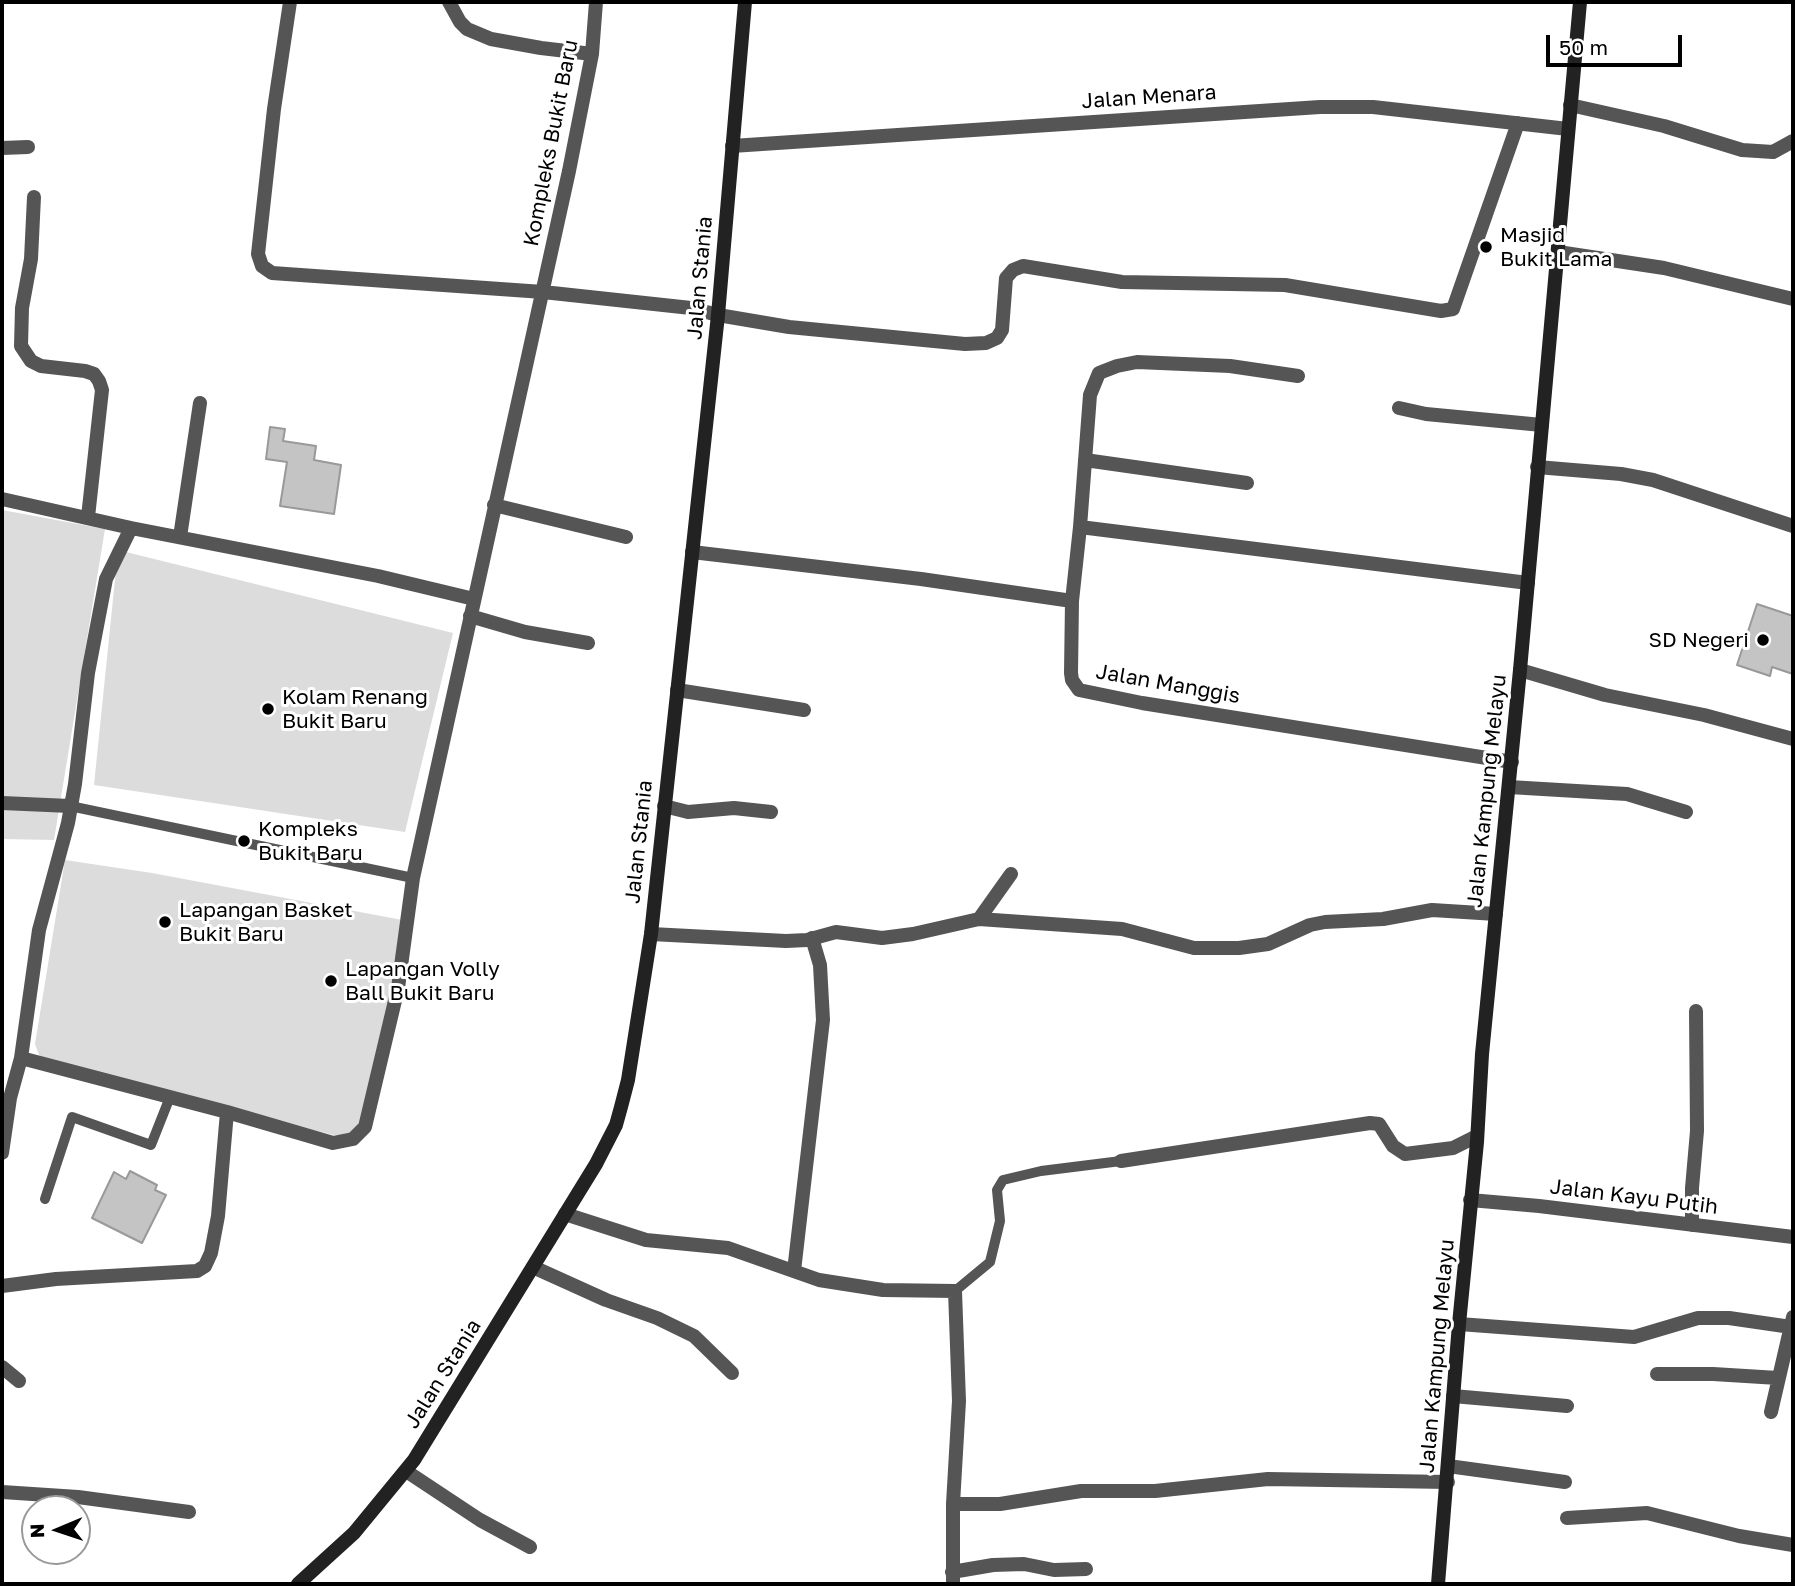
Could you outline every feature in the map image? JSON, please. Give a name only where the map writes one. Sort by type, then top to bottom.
[{"type":"street","points":[[290,2],[274,109],[258,254],[262,266],[272,273],[543,292],[691,308],[789,327],[965,344],[986,343],[997,338],[1002,330],[1006,278],[1013,270],[1023,266],[1122,282],[1285,285],[1441,312],[1453,309],[1518,123]]},
{"type":"street","points":[[449,2],[467,29],[491,39],[592,54]]},
{"type":"street","name":"Kompleks Bukit Baru","points":[[21,1058],[333,1143],[353,1139],[365,1127],[398,988],[413,877],[543,292],[592,54],[596,2]]},
{"type":"street","name":"Jalan Stania","points":[[298,1584],[354,1533],[406,1471],[441,1420],[616,1125],[628,1080],[651,933],[718,315],[745,2]]},
{"type":"street","name":"Jalan Kampung Melayu","points":[[1438,1584],[1482,1054],[1512,762],[1580,2]]},
{"type":"street","points":[[1570,105],[1664,126],[1742,150],[1773,152],[1793,141]]},
{"type":"street","name":"Jalan Menara","points":[[732,146],[1320,107],[1373,107],[1568,129]]},
{"type":"street","points":[[2,148],[28,146]]},
{"type":"street","points":[[34,197],[31,259],[22,308],[21,346],[31,361],[41,366],[85,371],[99,380],[102,390],[88,517]]},
{"type":"street","points":[[1558,251],[1664,268],[1793,299]]},
{"type":"street","points":[[692,552],[921,579],[1072,601],[1090,395],[1099,373],[1137,362],[1230,366],[1298,376]]},
{"type":"street","points":[[180,537],[200,403]]},
{"type":"street","points":[[1399,408],[1426,414],[1542,425]]},
{"type":"street","points":[[1085,460],[1247,483]]},
{"type":"street","points":[[1537,467],[1621,474],[1653,480],[1793,526]]},
{"type":"street","points":[[2,499],[378,576],[474,599]]},
{"type":"street","points":[[494,505],[626,537]]},
{"type":"street","points":[[2,1153],[6,1099],[21,1058],[39,930],[68,823],[88,673],[106,579],[131,527]]},
{"type":"street","points":[[1080,527],[1528,583]]},
{"type":"street","name":"Jalan Manggis","points":[[1072,601],[1071,673],[1079,690],[1142,703],[1512,762]]},
{"type":"street","points":[[470,616],[525,632],[588,643]]},
{"type":"street","points":[[1520,670],[1605,695],[1704,715],[1793,739]]},
{"type":"street","points":[[677,690],[804,710]]},
{"type":"street","points":[[1509,786],[1627,794],[1686,812]]},
{"type":"street","points":[[2,803],[70,806]]},
{"type":"street","points":[[664,806],[688,812],[734,807],[771,812]]},
{"type":"street","points":[[979,919],[1011,874]]},
{"type":"street","points":[[651,933],[786,941],[836,932],[882,938],[979,919],[1122,929],[1194,948],[1228,948],[1268,944],[1310,925],[1325,922],[1383,919],[1432,910],[1496,914]]},
{"type":"street","points":[[794,1271],[823,1020],[820,965],[812,938]]},
{"type":"street","points":[[1692,1225],[1696,1011]]},
{"type":"street","points":[[2,1286],[56,1279],[197,1270],[205,1266],[211,1253],[218,1216],[227,1112]]},
{"type":"street","points":[[1121,1161],[1370,1123],[1378,1124],[1393,1146],[1405,1154],[1453,1148],[1477,1139]]},
{"type":"street","name":"Jalan Kayu Putih","points":[[1470,1200],[1793,1237]]},
{"type":"street","points":[[565,1214],[646,1240],[728,1248],[819,1280],[883,1290],[956,1291],[959,1401],[953,1504],[953,1578],[1015,1564],[1054,1570],[1086,1569]]},
{"type":"street","points":[[533,1267],[694,1336],[732,1373]]},
{"type":"street","points":[[1459,1324],[1634,1337],[1698,1318],[1792,1322],[1770,1412]]},
{"type":"street","points":[[2,1367],[19,1381]]},
{"type":"street","points":[[1657,1374],[1778,1378]]},
{"type":"street","points":[[1453,1396],[1567,1406]]},
{"type":"street","points":[[1448,1466],[1565,1482]]},
{"type":"street","points":[[406,1471],[480,1520],[530,1548]]},
{"type":"street","points":[[953,1504],[1000,1504],[1081,1491],[1165,1491],[1268,1479],[1448,1482]]},
{"type":"street","points":[[2,1492],[78,1497],[189,1512]]},
{"type":"street","points":[[1567,1518],[1647,1513],[1739,1536],[1793,1545]]},
{"type":"lane","points":[[70,806],[413,877]]},
{"type":"lane","points":[[45,1199],[72,1117],[151,1145],[170,1097]]},
{"type":"lane","points":[[956,1291],[990,1262],[1000,1221],[997,1190],[1003,1180],[1041,1171],[1121,1161]]},
{"type":"shaded area","points":[[2,510],[105,529],[54,840],[2,839]]},
{"type":"shaded area","name":"Kolam Renang Bukit Baru","points":[[118,550],[453,633],[405,832],[94,785]]},
{"type":"shaded area","points":[[65,860],[152,873],[413,922],[359,1141],[217,1107],[45,1060],[39,1055],[35,1044]]},
{"type":"building","points":[[270,427],[285,429],[283,441],[316,446],[314,460],[341,465],[334,514],[280,506],[287,462],[266,459]]},
{"type":"building","name":"SD Negeri","points":[[1757,604],[1793,616],[1793,674],[1772,667],[1770,676],[1737,665]]},
{"type":"building","points":[[130,1171],[157,1185],[155,1190],[166,1195],[142,1243],[92,1218],[114,1172],[126,1179]]},
{"type":"place","name":"Masjid Bukit Lama","points":[[1486,247]]},
{"type":"place","name":"SD Negeri","points":[[1763,640]]},
{"type":"place","name":"Kolam Renang Bukit Baru","points":[[268,709]]},
{"type":"place","name":"Kompleks Bukit Baru","points":[[244,841]]},
{"type":"place","name":"Lapangan Basket Bukit Baru","points":[[165,922]]},
{"type":"place","name":"Lapangan Volly Ball Bukit Baru","points":[[331,981]]}]
